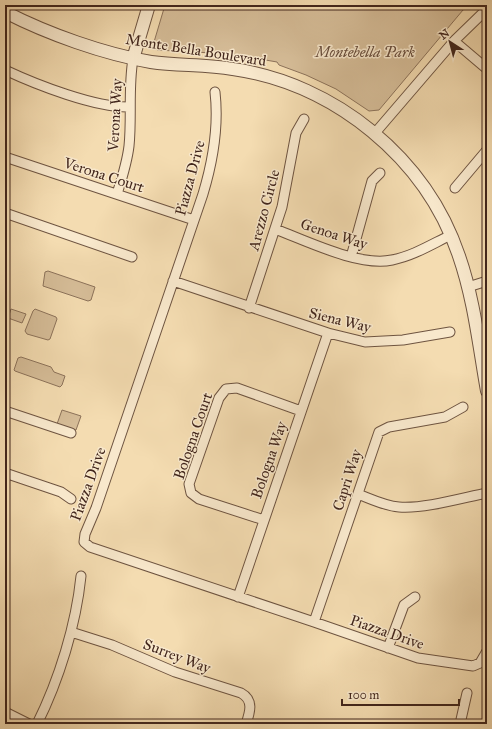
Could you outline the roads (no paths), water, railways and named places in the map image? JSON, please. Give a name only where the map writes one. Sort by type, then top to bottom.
[{"type":"street","points":[[133,59],[149,5]]},
{"type":"street","points":[[375,133],[454,41],[487,9]]},
{"type":"street","name":"Monte Bella Boulevard","points":[[5,12],[54,34],[133,59],[164,64],[232,68],[276,79],[326,100],[375,133],[402,160],[419,181],[438,210],[451,236],[468,286],[487,391]]},
{"type":"street","points":[[454,41],[487,69]]},
{"type":"street","name":"Verona Way","points":[[117,194],[125,170],[129,147],[130,85],[133,59]]},
{"type":"street","points":[[5,70],[99,104],[118,108],[130,107]]},
{"type":"street","name":"Piazza Drive","points":[[215,92],[217,118],[208,179],[96,508],[85,534],[84,542],[90,547],[388,648],[428,660],[473,666],[480,663],[487,651]]},
{"type":"street","name":"Arezzo Circle","points":[[249,308],[287,187],[296,133],[304,119]]},
{"type":"street","points":[[455,188],[487,150]]},
{"type":"street","name":"Verona Court","points":[[5,157],[194,220]]},
{"type":"street","points":[[351,257],[372,181],[380,173]]},
{"type":"street","points":[[5,213],[132,257]]},
{"type":"street","name":"Genoa Way","points":[[275,229],[351,257],[370,261],[393,260],[411,254],[451,236]]},
{"type":"street","name":"Siena Way","points":[[173,281],[249,308],[328,333],[365,342],[383,342],[450,332]]},
{"type":"street","points":[[468,286],[487,281]]},
{"type":"street","name":"Bologna Way","points":[[238,597],[328,333]]},
{"type":"street","name":"Bologna Court","points":[[264,520],[199,499],[191,493],[189,484],[219,398],[226,389],[237,388],[301,411]]},
{"type":"street","name":"Capri Way","points":[[314,622],[379,432],[389,427],[446,417],[463,407]]},
{"type":"street","points":[[5,410],[71,432]]},
{"type":"street","points":[[5,473],[61,492],[71,498]]},
{"type":"street","points":[[358,494],[391,506],[404,507],[487,493]]},
{"type":"street","points":[[37,724],[50,694],[71,632],[78,604],[81,576]]},
{"type":"street","points":[[388,648],[404,605],[415,597]]},
{"type":"street","name":"Surrey Way","points":[[71,632],[112,645],[163,668],[241,693],[248,698],[251,706],[246,724]]},
{"type":"street","points":[[460,724],[467,693]]},
{"type":"street","points":[[5,712],[29,724]]},
{"type":"park label","name":"Montebella Park","points":[[365,52]]}]
